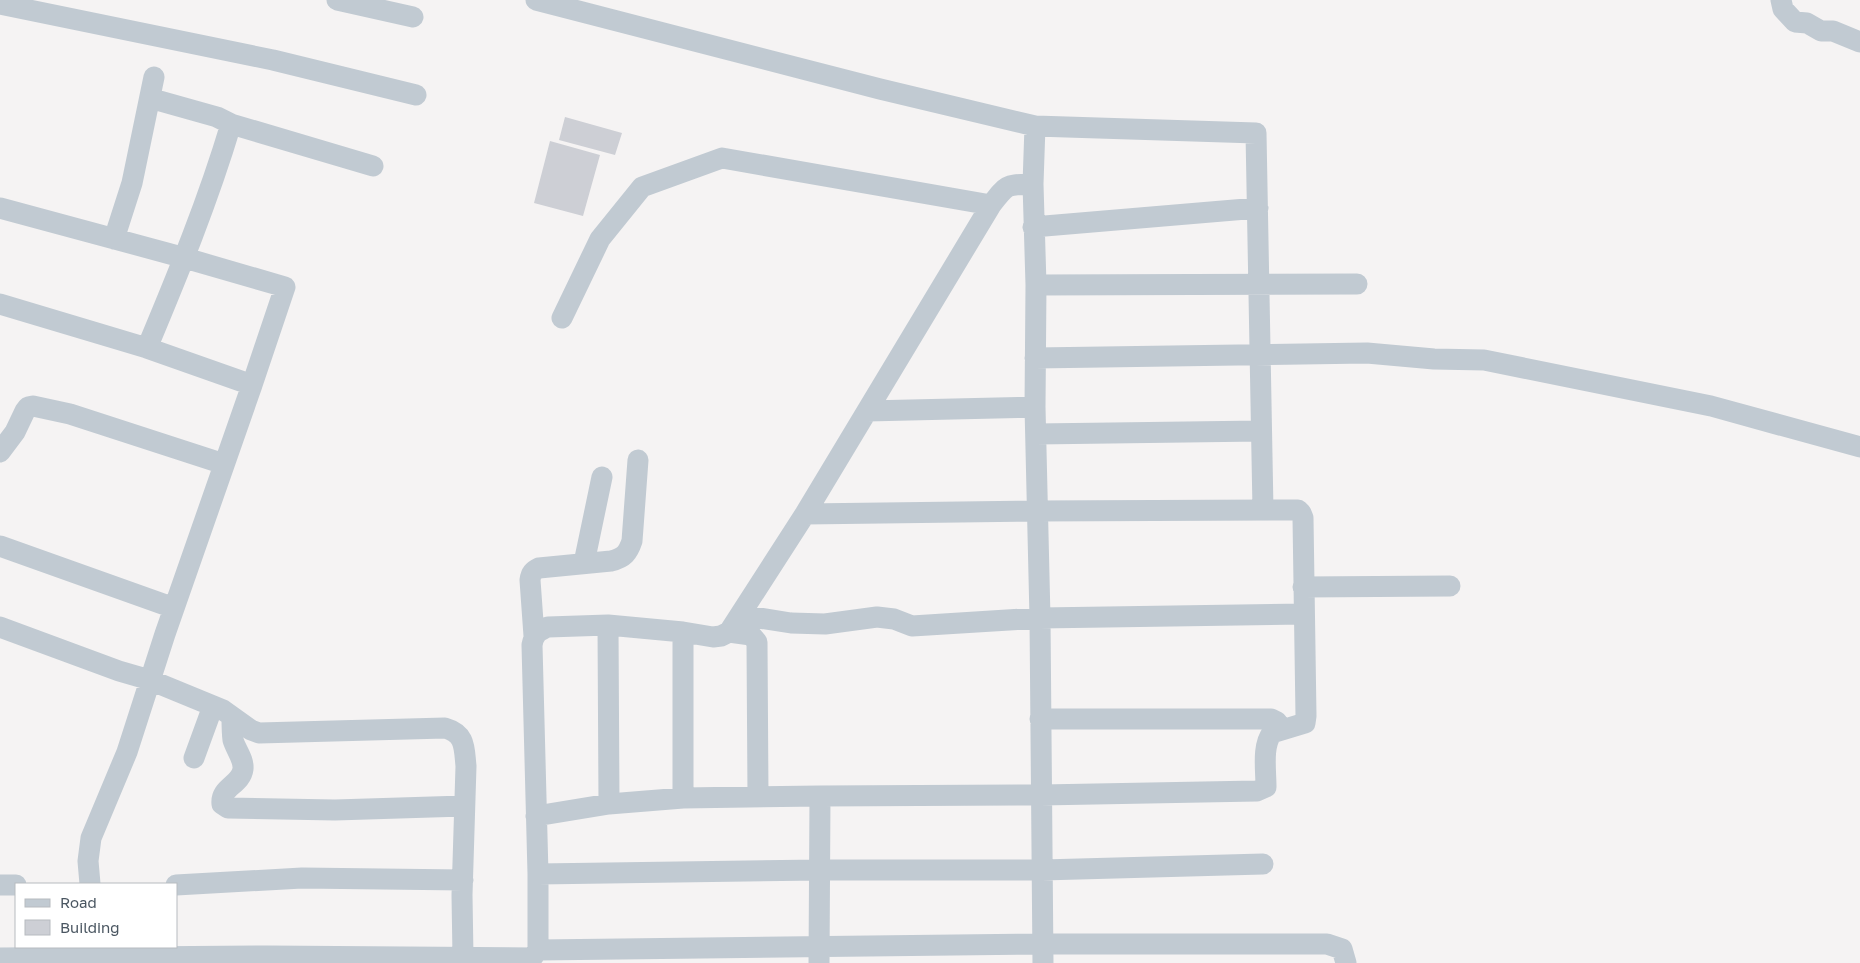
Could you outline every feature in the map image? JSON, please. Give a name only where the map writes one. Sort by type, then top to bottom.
[{"type":"street","points":[[337,0],[413,17]]},
{"type":"street","points":[[536,0],[880,89],[1035,126],[1256,133],[1263,510]]},
{"type":"street","points":[[1781,0],[1782,9],[1795,22],[1807,23],[1821,31],[1833,31],[1860,42]]},
{"type":"street","points":[[0,4],[273,60],[416,94]]},
{"type":"street","points":[[114,239],[132,183],[154,77]]},
{"type":"street","points":[[160,101],[373,166]]},
{"type":"street","points":[[147,348],[185,258],[231,124]]},
{"type":"street","points":[[1035,126],[1033,184],[1036,285],[1036,511],[1040,618],[1043,954]]},
{"type":"street","points":[[562,318],[600,239],[642,187],[722,158],[992,205]]},
{"type":"street","points":[[534,636],[540,630],[548,627],[608,625],[683,632],[713,637],[722,636],[734,623],[805,514],[992,205],[1004,188],[1012,185],[1033,184]]},
{"type":"street","points":[[0,208],[285,287],[174,608],[127,752],[91,838],[88,861],[90,883]]},
{"type":"street","points":[[1034,227],[1258,208]]},
{"type":"street","points":[[1036,285],[1356,284]]},
{"type":"street","points":[[0,304],[147,348],[252,385]]},
{"type":"street","points":[[1035,358],[1367,353],[1484,360],[1711,406],[1860,447]]},
{"type":"street","points":[[0,452],[15,432],[28,407],[33,406],[86,419],[224,464]]},
{"type":"street","points":[[867,411],[1035,407]]},
{"type":"street","points":[[1036,434],[1261,431]]},
{"type":"street","points":[[535,957],[538,874],[532,645],[534,636],[531,573],[539,568],[611,561],[622,558],[629,550],[632,541],[638,460]]},
{"type":"street","points":[[584,563],[602,477]]},
{"type":"street","points":[[536,816],[609,804],[683,798],[1041,795],[1261,790],[1266,786],[1267,744],[1272,733],[1282,729],[1301,726],[1305,723],[1303,518],[1298,510],[805,514]]},
{"type":"street","points":[[0,546],[174,608]]},
{"type":"street","points":[[1304,587],[1450,586]]},
{"type":"street","points":[[734,623],[825,624],[877,617],[894,619],[912,626],[1040,618],[1304,614]]},
{"type":"street","points":[[734,623],[751,635],[757,642],[758,797]]},
{"type":"street","points":[[608,625],[609,804]]},
{"type":"street","points":[[0,628],[150,680],[212,706],[259,733],[445,728],[453,730],[458,734],[464,745],[466,766],[463,957]]},
{"type":"street","points":[[683,632],[683,798]]},
{"type":"street","points":[[194,758],[212,706]]},
{"type":"street","points":[[232,717],[234,741],[244,768],[239,781],[226,790],[223,795],[222,804],[228,808],[336,810],[464,806]]},
{"type":"street","points":[[1040,719],[1265,718],[1277,722],[1282,729]]},
{"type":"street","points":[[819,955],[820,796]]},
{"type":"street","points":[[538,874],[820,870],[1042,870],[1263,864]]},
{"type":"street","points":[[178,885],[302,878],[463,880]]},
{"type":"street","points":[[0,885],[15,885]]},
{"type":"street","points":[[0,958],[90,952],[268,959],[1043,954],[1327,944],[1342,949],[1346,963]]},
{"type":"building","points":[[565,117],[622,133],[615,155],[559,140]]},
{"type":"building","points":[[550,141],[600,155],[583,216],[534,203]]}]
